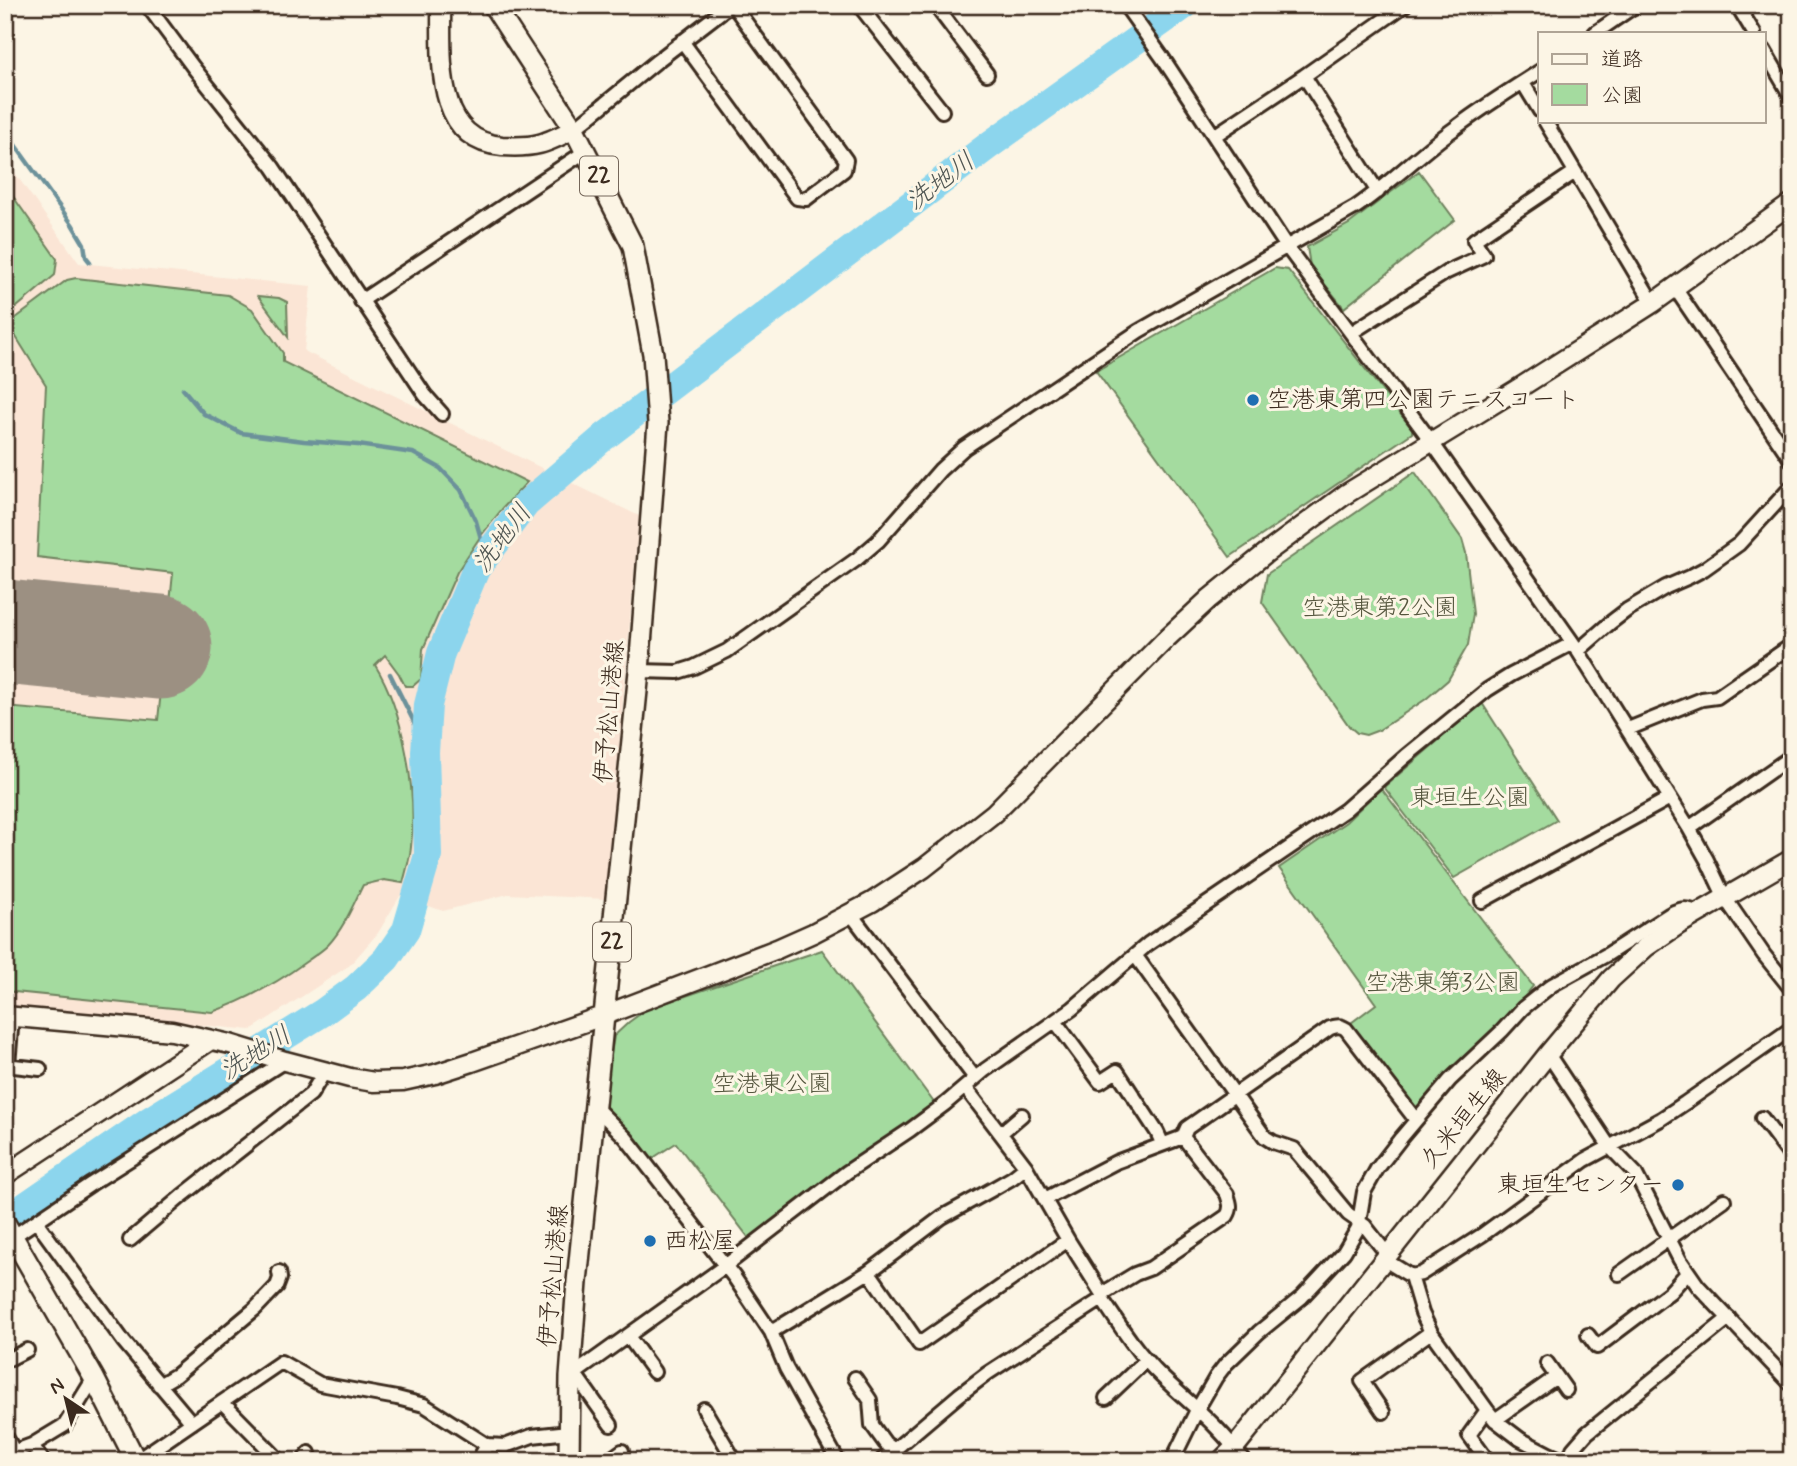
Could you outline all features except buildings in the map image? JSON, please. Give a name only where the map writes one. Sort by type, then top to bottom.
[{"type":"main road","name":"伊予松山港線","points":[[493,5],[574,129],[633,246],[654,367],[658,423],[639,671],[577,1282],[569,1461]]},
{"type":"main road","points":[[8,1233],[94,1378],[136,1461]]},
{"type":"street","points":[[147,5],[273,167],[425,396],[442,414]]},
{"type":"street","points":[[441,5],[442,64],[447,100],[461,128],[488,144],[526,148],[545,143],[574,129],[682,41],[712,10],[731,5],[846,160],[844,170],[806,199],[797,198],[682,41]]},
{"type":"street","points":[[859,5],[942,111]]},
{"type":"street","points":[[935,5],[987,74]]},
{"type":"street","points":[[1214,136],[1405,5]]},
{"type":"street","points":[[1596,32],[1636,5]]},
{"type":"street","points":[[1737,5],[1753,32]]},
{"type":"street","points":[[1129,11],[1287,247],[1431,441],[1575,647],[1689,828],[1725,898],[1792,990]]},
{"type":"street","points":[[977,61],[990,52]]},
{"type":"street","points":[[1766,53],[1792,98]]},
{"type":"street","points":[[639,671],[678,672],[727,651],[857,559],[878,541],[940,470],[964,448],[1129,337],[1378,192],[1454,128],[1538,72]]},
{"type":"street","points":[[1304,76],[1378,192]]},
{"type":"street","points":[[1523,82],[1538,108]]},
{"type":"street","points":[[1546,122],[1653,303]]},
{"type":"street","points":[[361,301],[586,151]]},
{"type":"street","points":[[1351,333],[1447,272],[1484,255],[1474,240],[1575,172]]},
{"type":"street","points":[[40,1069],[7,1065],[9,1017],[172,1031],[374,1082],[403,1081],[472,1062],[605,1015],[776,949],[851,914],[924,869],[994,813],[1126,677],[1266,553],[1346,494],[1653,303],[1792,203]]},
{"type":"street","points":[[1675,288],[1792,461]]},
{"type":"street","points":[[611,1425],[572,1375],[725,1266],[847,1172],[910,1130],[1097,989],[1135,955],[1345,810],[1406,756],[1488,690],[1511,675],[1575,647],[1666,587],[1704,569],[1739,544],[1791,490]]},
{"type":"street","points":[[1628,729],[1702,698],[1717,697],[1792,645]]},
{"type":"street","points":[[1689,828],[1792,757]]},
{"type":"street","points":[[1482,901],[1670,798]]},
{"type":"street","name":"久米垣生線","points":[[1221,1461],[1240,1454],[1385,1256],[1611,979],[1646,947],[1792,859]]},
{"type":"street","points":[[1172,1461],[1216,1377],[1259,1332],[1302,1297],[1336,1262],[1358,1228],[1364,1192],[1369,1182],[1394,1146],[1462,1068],[1523,1008],[1552,985],[1678,910],[1693,910],[1697,914]]},
{"type":"street","points":[[851,914],[1026,1167],[1102,1297],[1146,1360],[1198,1408],[1240,1454]]},
{"type":"street","points":[[1135,955],[1265,1137],[1294,1149],[1348,1214],[1365,1226],[1385,1256],[1411,1276],[1431,1332],[1491,1415],[1535,1448],[1567,1461],[1587,1433],[1729,1318]]},
{"type":"street","points":[[1055,1021],[1100,1082],[1117,1071],[1162,1143]]},
{"type":"street","points":[[1183,1137],[1187,1128],[1330,1028],[1341,1026],[1416,1120]]},
{"type":"street","points":[[1411,1276],[1421,1274],[1482,1235],[1585,1160],[1661,1119],[1792,1028]]},
{"type":"street","points":[[5,1175],[211,1040]]},
{"type":"street","points":[[1548,1054],[1609,1146],[1635,1173],[1679,1260],[1698,1286],[1792,1385]]},
{"type":"street","points":[[8,1233],[36,1221],[278,1059]]},
{"type":"street","points":[[130,1240],[311,1094],[325,1071]]},
{"type":"street","points":[[595,1107],[626,1138],[734,1276],[771,1332],[786,1368],[838,1461]]},
{"type":"street","points":[[1001,1133],[1022,1115]]},
{"type":"street","points":[[1762,1118],[1792,1158]]},
{"type":"street","points":[[1045,1199],[1116,1162],[1183,1137]]},
{"type":"street","points":[[881,1461],[988,1374],[1135,1274],[1151,1268],[1227,1216],[1231,1210],[1227,1194],[1183,1137]]},
{"type":"street","points":[[771,1332],[869,1272],[942,1217],[992,1190],[1026,1167]]},
{"type":"street","points":[[1619,1274],[1724,1200]]},
{"type":"street","points":[[36,1221],[124,1342],[192,1423]]},
{"type":"street","points":[[869,1272],[919,1344],[1068,1240]]},
{"type":"street","points":[[159,1385],[176,1375],[255,1309],[277,1286],[279,1272]]},
{"type":"street","points":[[1588,1335],[1597,1347],[1670,1292],[1688,1272]]},
{"type":"street","points":[[1383,1412],[1362,1381],[1431,1332]]},
{"type":"street","points":[[628,1336],[653,1372]]},
{"type":"street","points":[[9,1354],[27,1350]]},
{"type":"street","points":[[1106,1398],[1146,1360]]},
{"type":"street","points":[[136,1461],[281,1363],[320,1384],[424,1405],[487,1445],[505,1446],[532,1436],[569,1432]]},
{"type":"street","points":[[1546,1363],[1566,1390]]},
{"type":"street","points":[[1488,1461],[1469,1435],[1491,1415],[1556,1377]]},
{"type":"street","points":[[5,1434],[10,1453],[32,1445],[65,1425],[94,1378]]},
{"type":"street","points":[[855,1378],[870,1400],[872,1425],[885,1443],[894,1450]]},
{"type":"street","points":[[222,1402],[281,1461]]},
{"type":"street","points":[[704,1409],[707,1423],[736,1461]]},
{"type":"street","points":[[32,1445],[43,1461]]},
{"type":"street","points":[[478,1461],[487,1445]]},
{"type":"street","points":[[608,1461],[622,1451]]},
{"type":"shaded area","points":[[5,159],[79,263],[311,286],[304,351],[639,516],[606,899],[508,894],[443,911],[400,896],[378,933],[350,965],[251,1030],[5,1006]]},
{"type":"green space","points":[[1419,171],[1455,220],[1344,308],[1310,266],[1307,247],[1349,224]]},
{"type":"green space","points":[[5,185],[57,259],[55,275],[5,317]]},
{"type":"green space","name":"空港東第四公園テニスコート","points":[[1275,268],[1288,270],[1412,429],[1412,433],[1230,557],[1096,371]]},
{"type":"green space","points":[[76,278],[228,295],[252,309],[283,353],[283,362],[527,482],[480,537],[457,572],[423,649],[421,679],[413,686],[405,686],[385,655],[375,665],[394,705],[410,777],[411,847],[403,883],[384,880],[363,885],[343,924],[323,949],[284,977],[212,1012],[5,991],[5,707],[158,720],[173,573],[37,557],[46,385],[8,324],[67,280]]},
{"type":"green space","points":[[258,296],[279,298],[287,302],[288,337]]},
{"type":"green space","name":"空港東第2公園","points":[[1415,472],[1462,539],[1473,614],[1468,645],[1448,680],[1426,699],[1379,730],[1366,735],[1357,733],[1349,726],[1262,602],[1267,574]]},
{"type":"green space","name":"東垣生公園","points":[[1482,703],[1557,820],[1454,878],[1384,787]]},
{"type":"green space","name":"空港東第3公園","points":[[1381,788],[1533,986],[1514,1010],[1444,1076],[1415,1113],[1347,1026],[1376,1004],[1279,868],[1346,822]]},
{"type":"green space","name":"空港東公園","points":[[822,950],[935,1104],[752,1242],[676,1143],[650,1160],[602,1107],[614,1036],[647,1009]]},
{"type":"waterway","name":"洗地川","points":[[5,1220],[147,1122],[322,1013],[356,988],[386,959],[406,930],[428,855],[425,752],[428,705],[441,653],[476,569],[526,504],[604,437],[988,146],[1185,5]]},
{"type":"waterway","points":[[5,131],[72,224],[84,244],[86,257],[90,262]]},
{"type":"waterway","points":[[183,389],[204,414],[241,433],[413,453],[440,468],[461,490],[476,521],[486,556]]},
{"type":"waterway","points":[[390,674],[414,722],[425,752]]},
{"type":"runway","points":[[5,632],[160,647]]},
{"type":"place","name":"空港東第四公園テニスコート","points":[[1253,400]]},
{"type":"place","name":"東垣生センター","points":[[1678,1185]]},
{"type":"place","name":"西松屋","points":[[650,1241]]}]
